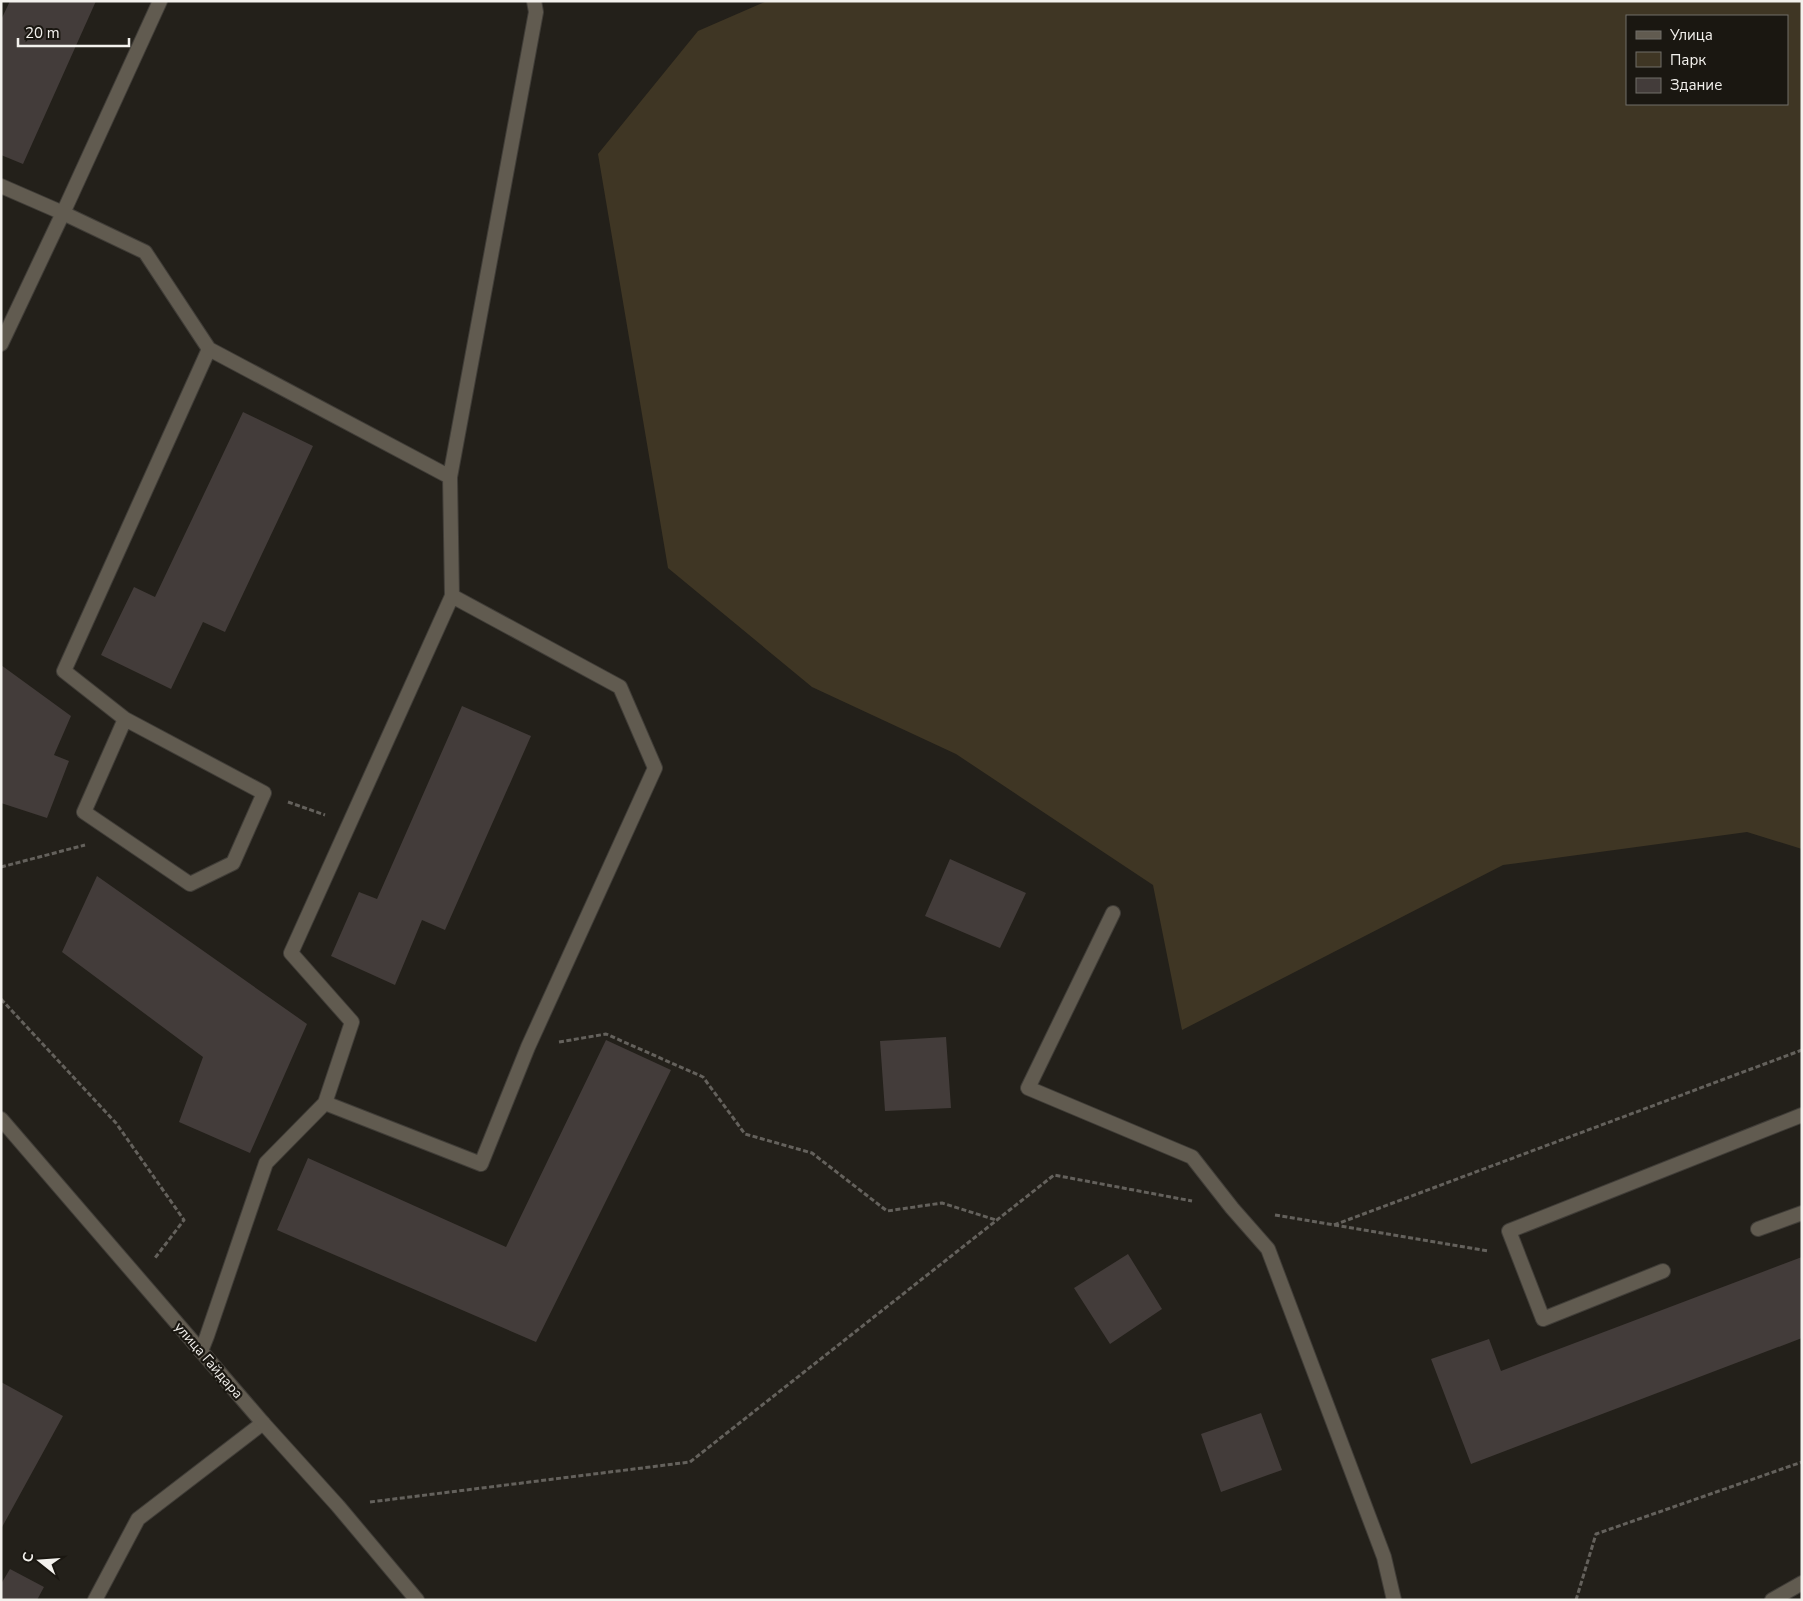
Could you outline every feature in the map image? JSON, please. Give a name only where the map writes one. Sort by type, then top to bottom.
[{"type":"street","points":[[1,344],[160,1]]},
{"type":"street","points":[[201,1350],[266,1163],[325,1103],[352,1022],[291,953],[452,596],[450,478],[536,12],[534,1]]},
{"type":"street","points":[[1,186],[145,252],[209,349],[450,478]]},
{"type":"street","points":[[125,719],[84,812],[190,884],[233,863],[264,794],[125,719],[64,671],[209,349]]},
{"type":"street","points":[[325,1103],[481,1164],[528,1048],[655,768],[620,687],[452,596]]},
{"type":"street","points":[[1113,913],[1028,1088],[1192,1158],[1268,1249],[1384,1557],[1394,1600]]},
{"type":"street","points":[[1663,1271],[1543,1320],[1508,1231],[1802,1115]]},
{"type":"street","name":"улица Гайдара","points":[[1,1119],[263,1423],[338,1506],[417,1600]]},
{"type":"street","points":[[1758,1229],[1802,1213]]},
{"type":"street","points":[[95,1600],[138,1519],[263,1423]]},
{"type":"street","points":[[1772,1600],[1802,1583]]},
{"type":"path","points":[[264,794],[350,823]]},
{"type":"path","points":[[1,867],[119,836]]},
{"type":"path","points":[[1,999],[116,1123],[184,1220],[150,1265]]},
{"type":"path","points":[[528,1048],[606,1034],[703,1077],[745,1134],[812,1153],[887,1211],[942,1203],[996,1220]]},
{"type":"path","points":[[1334,1225],[1802,1050]]},
{"type":"path","points":[[360,1503],[690,1462],[1054,1175],[1232,1208],[1518,1257]]},
{"type":"path","points":[[1576,1600],[1596,1534],[1802,1462]]},
{"type":"green space","points":[[767,1],[1802,1],[1802,849],[1747,832],[1503,865],[1182,1030],[1153,885],[956,754],[812,687],[668,568],[598,154],[698,31]]},
{"type":"building","points":[[10,1],[96,1],[23,164],[1,155],[1,20]]},
{"type":"building","points":[[243,412],[313,446],[225,632],[203,622],[171,689],[101,655],[134,587],[155,597]]},
{"type":"building","points":[[1,665],[71,716],[54,755],[69,761],[47,818],[1,803]]},
{"type":"building","points":[[462,706],[531,736],[445,930],[422,920],[395,985],[331,956],[359,892],[377,899]]},
{"type":"building","points":[[950,859],[1026,893],[1000,948],[925,916]]},
{"type":"building","points":[[97,876],[307,1024],[250,1153],[179,1122],[203,1057],[62,952]]},
{"type":"building","points":[[946,1037],[951,1108],[885,1111],[880,1041]]},
{"type":"building","points":[[606,1040],[671,1070],[536,1342],[277,1230],[308,1158],[506,1247]]},
{"type":"building","points":[[1128,1254],[1162,1309],[1110,1344],[1074,1288]]},
{"type":"building","points":[[1802,1257],[1802,1338],[1471,1464],[1431,1359],[1489,1339],[1501,1371]]},
{"type":"building","points":[[1,1382],[63,1416],[1,1529]]},
{"type":"building","points":[[1261,1413],[1282,1470],[1221,1492],[1201,1434]]},
{"type":"building","points":[[10,1569],[44,1587],[37,1600],[1,1600],[1,1584]]}]
